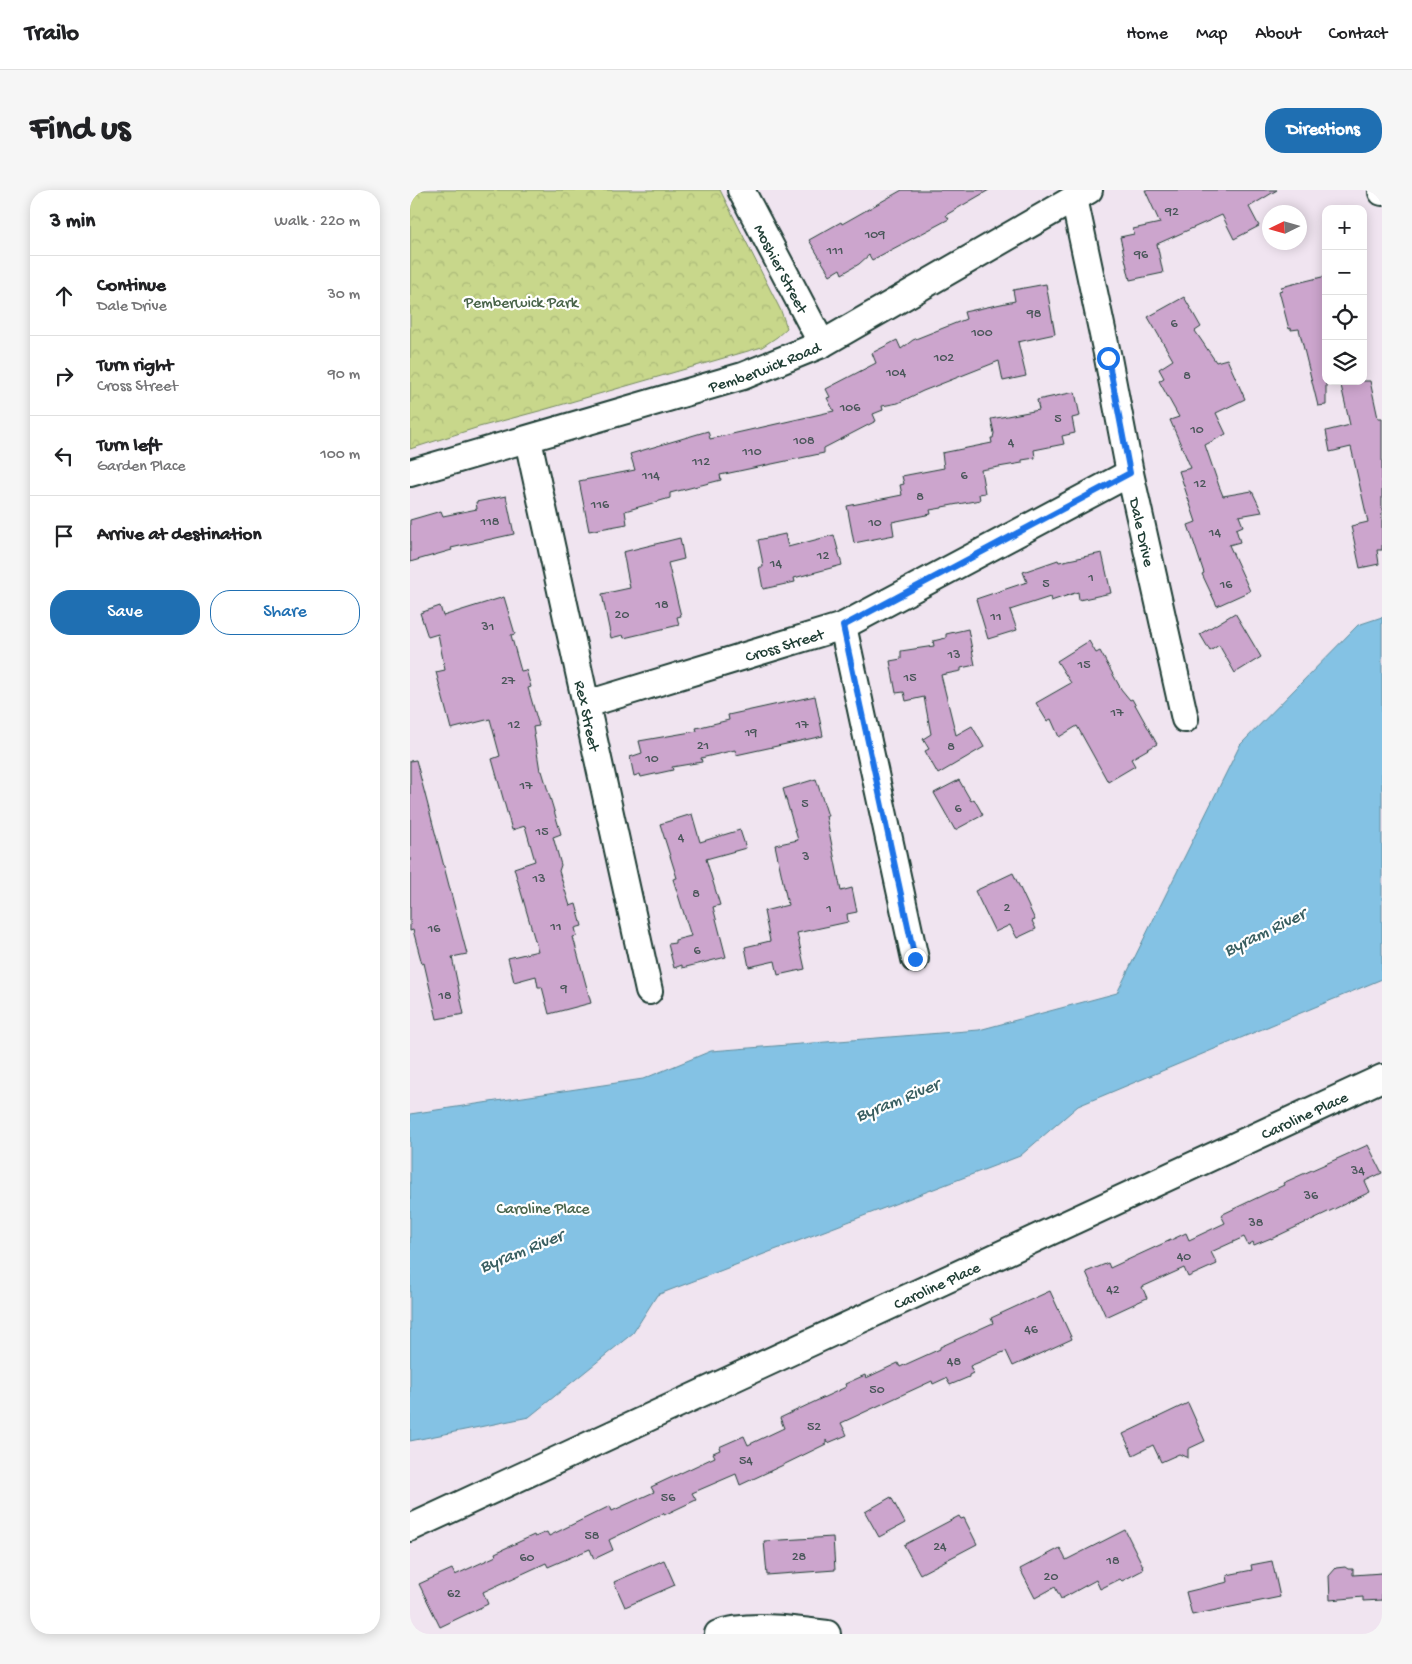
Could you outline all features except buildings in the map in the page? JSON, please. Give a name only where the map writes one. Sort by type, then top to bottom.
[{"type":"street","name":"Moshier Street","points":[[749,193],[822,344]]},
{"type":"street","name":"Pemberwick Road","points":[[410,473],[743,376],[822,344],[1082,194]]},
{"type":"street","name":"Dale Drive","points":[[1082,194],[1108,358],[1130,473],[1185,719]]},
{"type":"street","name":"Rex Street","points":[[528,440],[649,991]]},
{"type":"street","name":"Cross Street","points":[[587,704],[843,626],[1130,473]]},
{"type":"street","points":[[843,626],[915,959]]},
{"type":"street","name":"Caroline Place","points":[[410,1528],[1382,1078]]},
{"type":"street","points":[[718,1634],[726,1631],[789,1629],[827,1634]]},
{"type":"green space","name":"Pemberwick Park","points":[[410,190],[720,190],[781,311],[787,328],[762,347],[479,427],[410,449]]},
{"type":"water","name":"Caroline Place","points":[[1382,617],[1382,979],[1078,1106],[1020,1156],[657,1295],[633,1333],[529,1417],[410,1441],[410,1114],[643,1079],[711,1051],[979,1030],[1117,993],[1240,745],[1358,625]]},
{"type":"route","points":[[915,959],[843,626],[1130,473],[1108,358]]},
{"type":"water label","name":"Byram River","points":[[1264,931]]},
{"type":"water label","name":"Byram River","points":[[897,1099]]},
{"type":"water label","name":"Byram River","points":[[521,1250]]}]
